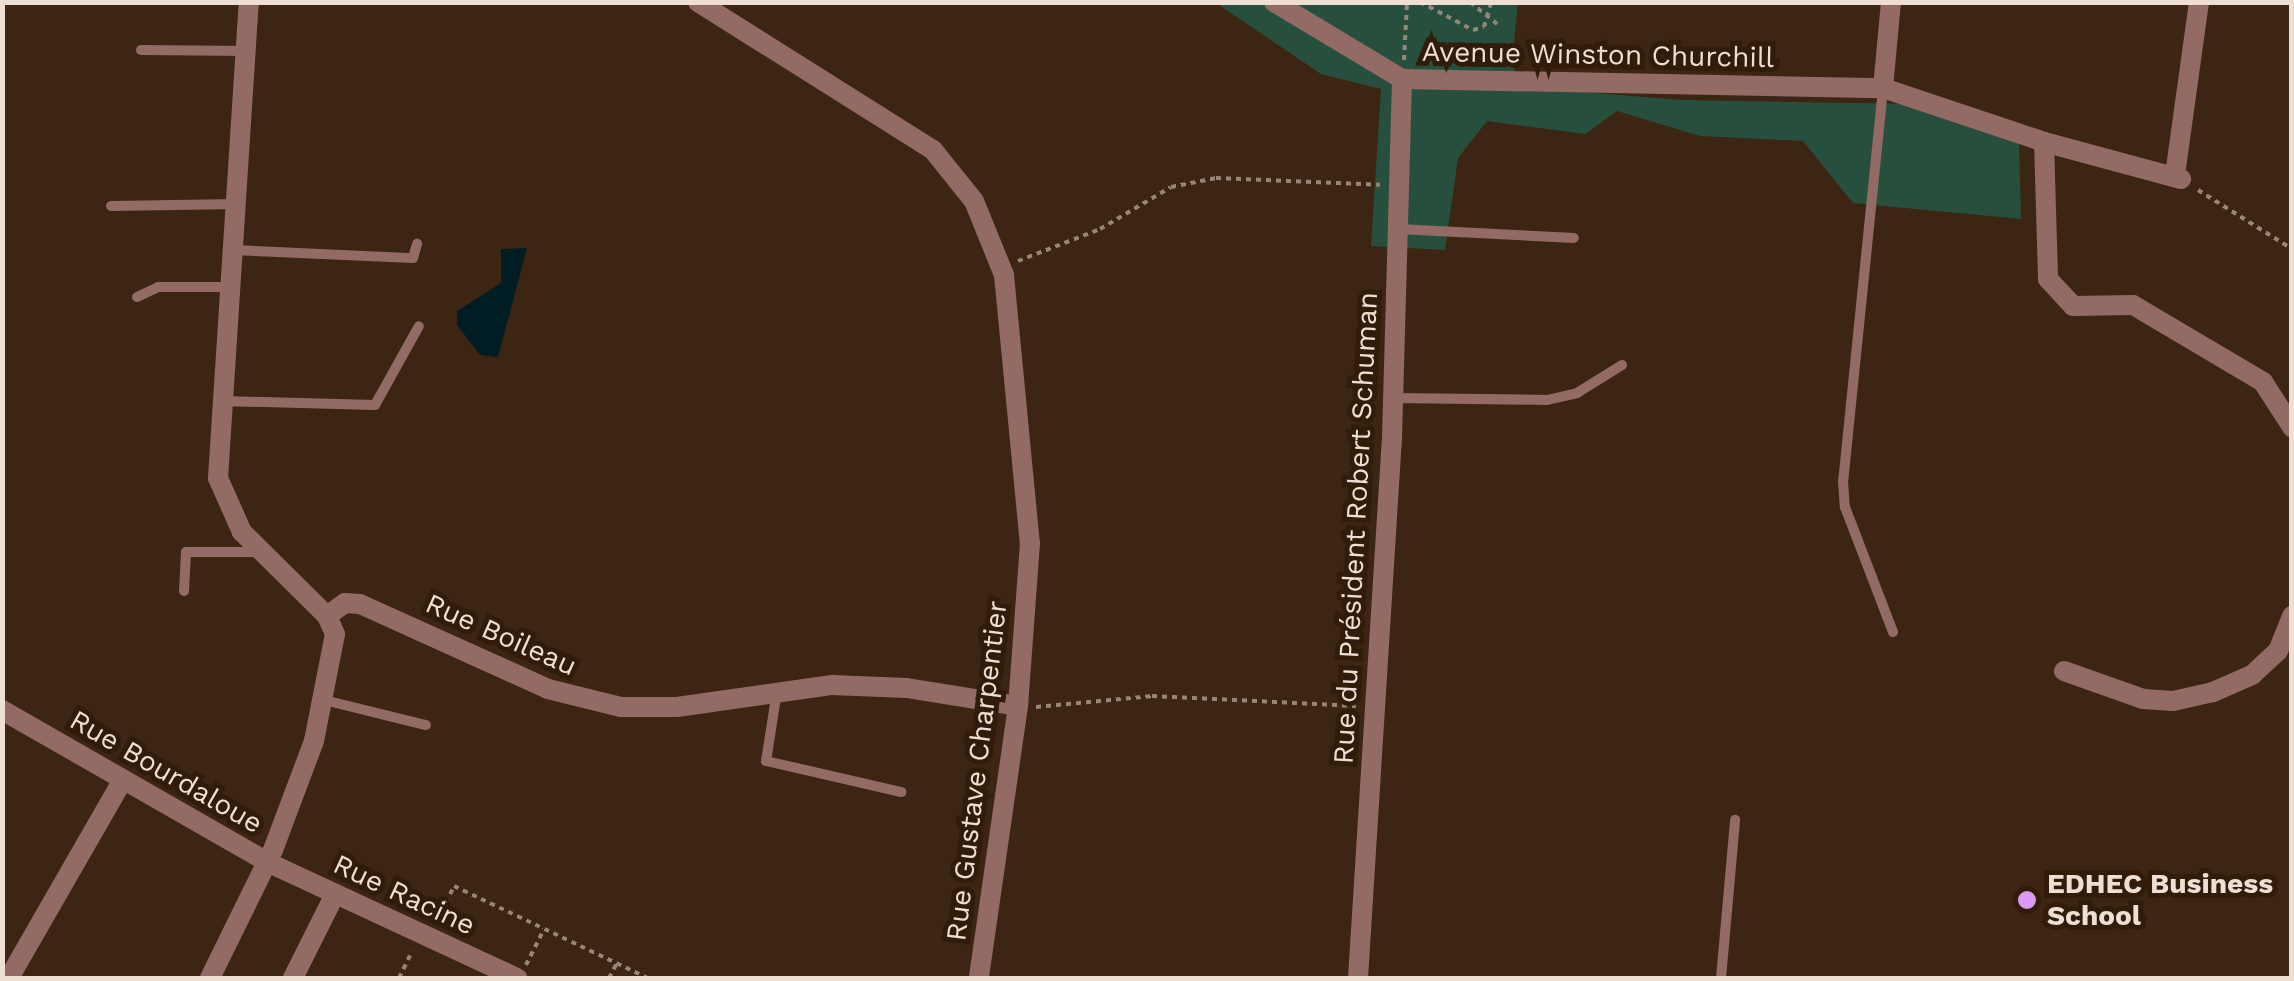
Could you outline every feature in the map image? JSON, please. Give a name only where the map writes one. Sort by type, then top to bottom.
[{"type":"street","points":[[210,978],[267,862],[324,700],[335,634],[326,616],[260,552],[221,490],[221,401],[238,204],[249,2]]},
{"type":"street","name":"Rue Gustave Charpentier","points":[[698,2],[934,150],[974,200],[1001,267],[1030,497],[1018,706],[979,978]]},
{"type":"street","name":"Avenue Winston Churchill","points":[[1274,2],[1402,80],[1883,88],[2044,142],[2178,177]]},
{"type":"street","points":[[1883,88],[1891,2]]},
{"type":"street","points":[[2178,177],[2199,2]]},
{"type":"street","name":"Rue du Président Robert Schuman","points":[[1358,978],[1393,398],[1402,80]]},
{"type":"street","points":[[2044,142],[2048,279],[2073,306],[2133,306],[2227,360],[2263,382],[2292,427]]},
{"type":"street","name":"Rue Boileau","points":[[326,616],[346,604],[360,604],[561,694],[621,708],[660,708],[777,690],[886,686],[1018,706]]},
{"type":"street","points":[[2064,671],[2143,699],[2174,701],[2213,692],[2252,675],[2278,651],[2292,616]]},
{"type":"street","name":"Rue Bourdaloue","points":[[2,710],[267,862]]},
{"type":"street","points":[[10,978],[123,780]]},
{"type":"street","name":"Rue Racine","points":[[267,862],[518,978]]},
{"type":"street","points":[[293,978],[335,894]]},
{"type":"lane","points":[[141,50],[248,51]]},
{"type":"lane","points":[[1883,88],[1844,481],[1845,507],[1893,632]]},
{"type":"lane","points":[[111,206],[238,204]]},
{"type":"lane","points":[[1398,229],[1574,238]]},
{"type":"lane","points":[[234,250],[413,258],[418,244]]},
{"type":"lane","points":[[137,297],[158,287],[232,287]]},
{"type":"lane","points":[[221,401],[374,405],[420,326]]},
{"type":"lane","points":[[1393,398],[1547,400],[1577,393],[1622,365]]},
{"type":"lane","points":[[184,591],[186,552],[260,552]]},
{"type":"lane","points":[[777,690],[766,761],[900,792]]},
{"type":"lane","points":[[324,700],[426,724]]},
{"type":"lane","points":[[1721,978],[1735,820]]},
{"type":"path","points":[[1402,80],[1407,2]]},
{"type":"path","points":[[1420,2],[1463,29],[1484,26],[1490,18],[1491,2]]},
{"type":"path","points":[[1470,2],[1497,24]]},
{"type":"path","points":[[2178,177],[2292,248]]},
{"type":"path","points":[[1001,267],[1100,229],[1186,184],[1216,178],[1291,186],[1400,182]]},
{"type":"path","points":[[1018,706],[1152,696],[1376,706]]},
{"type":"path","points":[[400,978],[454,886],[648,978]]},
{"type":"path","points":[[511,923],[514,915]]},
{"type":"path","points":[[518,978],[544,929]]},
{"type":"path","points":[[580,955],[582,948]]},
{"type":"path","points":[[609,978],[617,964]]},
{"type":"green space","points":[[1216,3],[1518,3],[1512,61],[1520,87],[1681,100],[1909,104],[2019,141],[2021,219],[1853,203],[1803,141],[1700,136],[1617,111],[1585,134],[1487,121],[1458,158],[1445,250],[1371,246],[1381,89],[1321,74]]},
{"type":"water","points":[[527,248],[498,357],[480,355],[457,325],[457,311],[501,283],[501,249]]},
{"type":"place","name":"EDHEC Business School","points":[[2027,900]]}]
